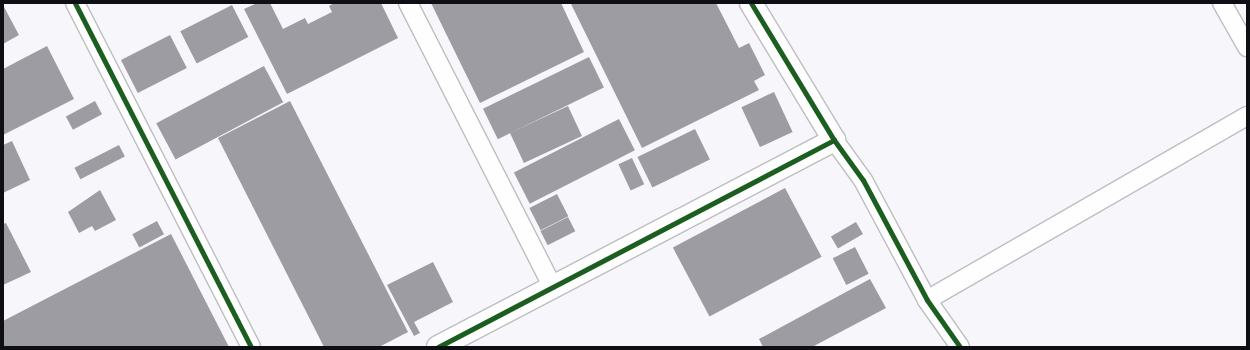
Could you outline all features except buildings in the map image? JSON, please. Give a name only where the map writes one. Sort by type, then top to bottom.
[{"type":"street","points":[[74,3],[251,347]]},
{"type":"street","points":[[408,3],[552,288]]},
{"type":"street","points":[[751,3],[834,140],[863,180],[927,300],[960,347]]},
{"type":"street","points":[[1222,3],[1247,47]]},
{"type":"street","points":[[927,300],[1247,116]]},
{"type":"street","points":[[438,347],[834,140]]},
{"type":"cycle path","points":[[75,3],[251,347]]},
{"type":"cycle path","points":[[751,3],[834,140],[863,180],[927,300],[960,347]]},
{"type":"cycle path","points":[[438,347],[834,140]]}]
